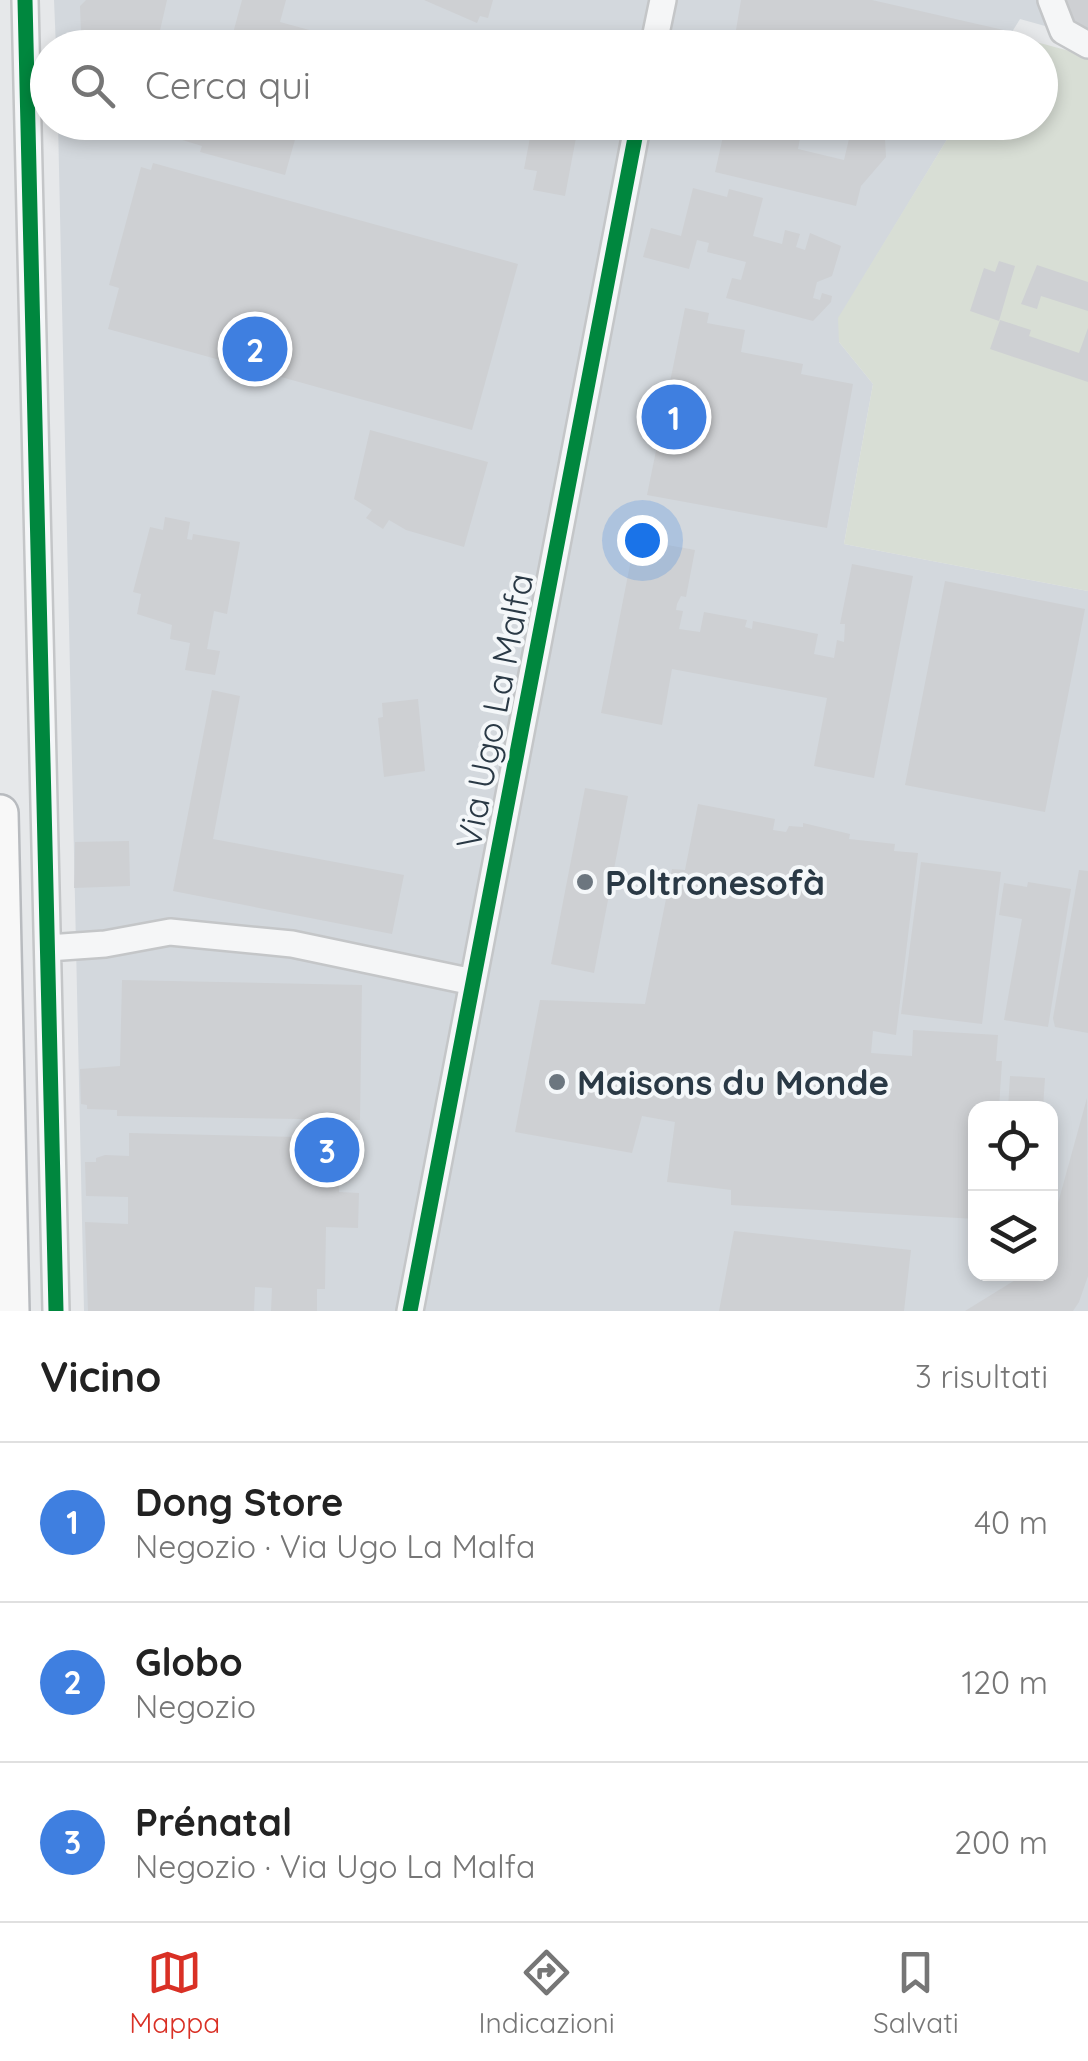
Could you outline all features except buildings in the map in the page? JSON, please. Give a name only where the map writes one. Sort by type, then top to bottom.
[{"type":"highway","points":[[0,814],[11,1311]]},
{"type":"street","points":[[25,0],[56,1311]]},
{"type":"street","points":[[656,30],[662,0]]},
{"type":"street","points":[[1052,0],[1064,31],[1088,45]]},
{"type":"street","name":"Via Ugo La Malfa","points":[[410,1311],[635,140]]},
{"type":"street","points":[[48,948],[170,932],[292,944],[473,982]]},
{"type":"shaded area","points":[[54,0],[1088,0],[1088,38],[1020,19],[1013,30],[55,30]]},
{"type":"shaded area","points":[[1058,48],[1088,56],[1088,591],[844,544],[873,384],[839,342],[838,318],[947,140],[1058,140]]},
{"type":"shaded area","points":[[58,140],[947,140],[839,318],[839,342],[873,384],[844,544],[1088,591],[1088,1311],[84,1311]]},
{"type":"cycle path","points":[[25,0],[56,1311]]},
{"type":"cycle path","points":[[410,1311],[635,140]]},
{"type":"place","name":"Globo","points":[[255,349]]},
{"type":"place","name":"Dong Store","points":[[674,417]]},
{"type":"place","name":"Poltronesofà","points":[[585,882]]},
{"type":"place","name":"Maisons du Monde","points":[[557,1082]]},
{"type":"place","name":"Prénatal","points":[[327,1150]]}]
